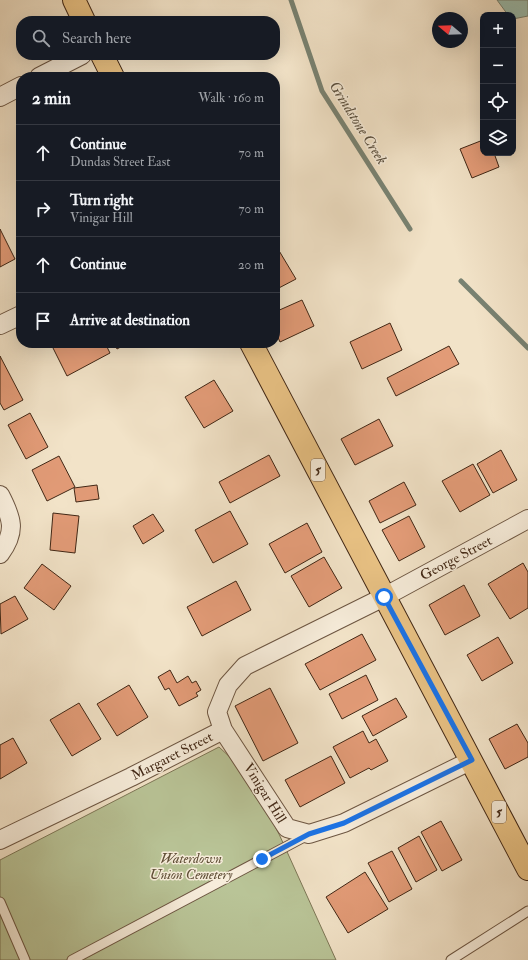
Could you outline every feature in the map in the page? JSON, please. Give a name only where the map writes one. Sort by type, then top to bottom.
[{"type":"main road","points":[[74,0],[82,16]]},
{"type":"main road","points":[[104,60],[110,72]]},
{"type":"main road","name":"5","points":[[254,348],[527,865]]},
{"type":"street","points":[[49,72],[72,60]]},
{"type":"street","points":[[0,97],[16,89]]},
{"type":"street","points":[[0,325],[16,317]]},
{"type":"street","points":[[0,495],[8,510],[11,522],[11,535],[0,554]]},
{"type":"street","name":"George Street","points":[[384,597],[528,519]]},
{"type":"street","name":"Margaret Street","points":[[0,840],[131,777],[223,730],[217,712],[228,685],[245,666],[384,597]]},
{"type":"street","name":"Vinigar Hill","points":[[223,730],[287,828],[309,834]]},
{"type":"street","points":[[309,834],[344,823],[472,760]]},
{"type":"lane","points":[[72,960],[85,957],[309,834]]},
{"type":"lane","points":[[0,902],[25,960]]},
{"type":"lane","points":[[452,960],[528,911]]},
{"type":"green space","name":"Waterdown Union Cemetery","points":[[219,747],[246,772],[279,834],[336,960],[0,960],[0,860]]},
{"type":"shaded area","points":[[497,0],[528,0],[528,16],[516,18],[516,12],[506,12]]},
{"type":"building","points":[[480,141],[480,156],[495,156],[499,167],[472,178],[460,149]]},
{"type":"building","points":[[0,229],[15,259],[0,267]]},
{"type":"building","points":[[280,252],[296,279],[280,287]]},
{"type":"building","points":[[302,300],[314,326],[280,342],[280,310]]},
{"type":"building","points":[[390,323],[402,350],[362,369],[350,342]]},
{"type":"building","points":[[449,346],[459,364],[396,396],[387,378]]},
{"type":"building","points":[[53,348],[108,348],[110,353],[67,376]]},
{"type":"building","points":[[0,356],[23,400],[4,410],[0,403]]},
{"type":"building","points":[[214,380],[233,411],[204,428],[185,397]]},
{"type":"building","points":[[30,413],[48,447],[26,459],[8,425]]},
{"type":"building","points":[[379,419],[393,446],[355,465],[341,439]]},
{"type":"building","points":[[501,450],[517,480],[493,493],[477,464]]},
{"type":"building","points":[[269,455],[280,476],[230,503],[219,482]]},
{"type":"building","points":[[59,456],[75,487],[47,501],[32,470]]},
{"type":"building","points":[[473,464],[490,495],[460,512],[442,481]]},
{"type":"building","points":[[404,482],[416,505],[380,523],[369,501]]},
{"type":"building","points":[[97,485],[99,499],[76,502],[74,488]]},
{"type":"building","points":[[230,511],[248,544],[213,563],[195,530]]},
{"type":"building","points":[[53,513],[79,516],[75,553],[50,550]]},
{"type":"building","points":[[153,514],[164,531],[143,544],[133,526]]},
{"type":"building","points":[[409,516],[425,547],[399,561],[382,530]]},
{"type":"building","points":[[307,523],[322,552],[285,573],[269,544]]},
{"type":"building","points":[[324,557],[342,588],[309,607],[291,576]]},
{"type":"building","points":[[523,563],[528,572],[528,608],[510,619],[488,584]]},
{"type":"building","points":[[42,564],[71,586],[54,610],[24,588]]},
{"type":"building","points":[[236,581],[251,610],[202,636],[187,607]]},
{"type":"building","points":[[464,585],[480,616],[445,635],[429,605]]},
{"type":"building","points":[[15,596],[28,619],[1,634],[0,604]]},
{"type":"building","points":[[362,634],[376,660],[320,690],[305,664]]},
{"type":"building","points":[[498,637],[513,663],[482,681],[467,655]]},
{"type":"building","points":[[170,670],[177,683],[188,676],[192,683],[196,681],[201,690],[196,693],[198,696],[179,706],[169,688],[165,690],[158,677]]},
{"type":"building","points":[[366,675],[378,700],[342,719],[329,694]]},
{"type":"building","points":[[129,685],[148,717],[117,736],[97,704]]},
{"type":"building","points":[[270,688],[298,743],[263,761],[235,706]]},
{"type":"building","points":[[396,698],[407,717],[373,736],[362,716]]},
{"type":"building","points":[[79,703],[101,739],[72,756],[50,720]]},
{"type":"building","points":[[517,724],[528,743],[528,757],[505,769],[489,739]]},
{"type":"building","points":[[363,731],[369,743],[376,739],[388,761],[371,770],[369,768],[350,778],[333,747]]},
{"type":"building","points":[[13,738],[27,763],[0,779],[0,745]]},
{"type":"building","points":[[331,756],[345,783],[300,807],[285,780]]},
{"type":"building","points":[[441,821],[462,860],[442,871],[421,832]]},
{"type":"building","points":[[419,836],[437,870],[416,882],[398,848]]},
{"type":"building","points":[[392,851],[412,889],[389,902],[368,863]]},
{"type":"building","points":[[365,872],[388,909],[348,933],[326,897]]},
{"type":"waterway","name":"Grindstone Creek","points":[[291,0],[322,91],[410,229]]},
{"type":"waterway","name":"Grindstone Creek","points":[[461,281],[528,348]]},
{"type":"route","points":[[262,859],[309,834],[344,823],[472,760],[384,597]]}]
